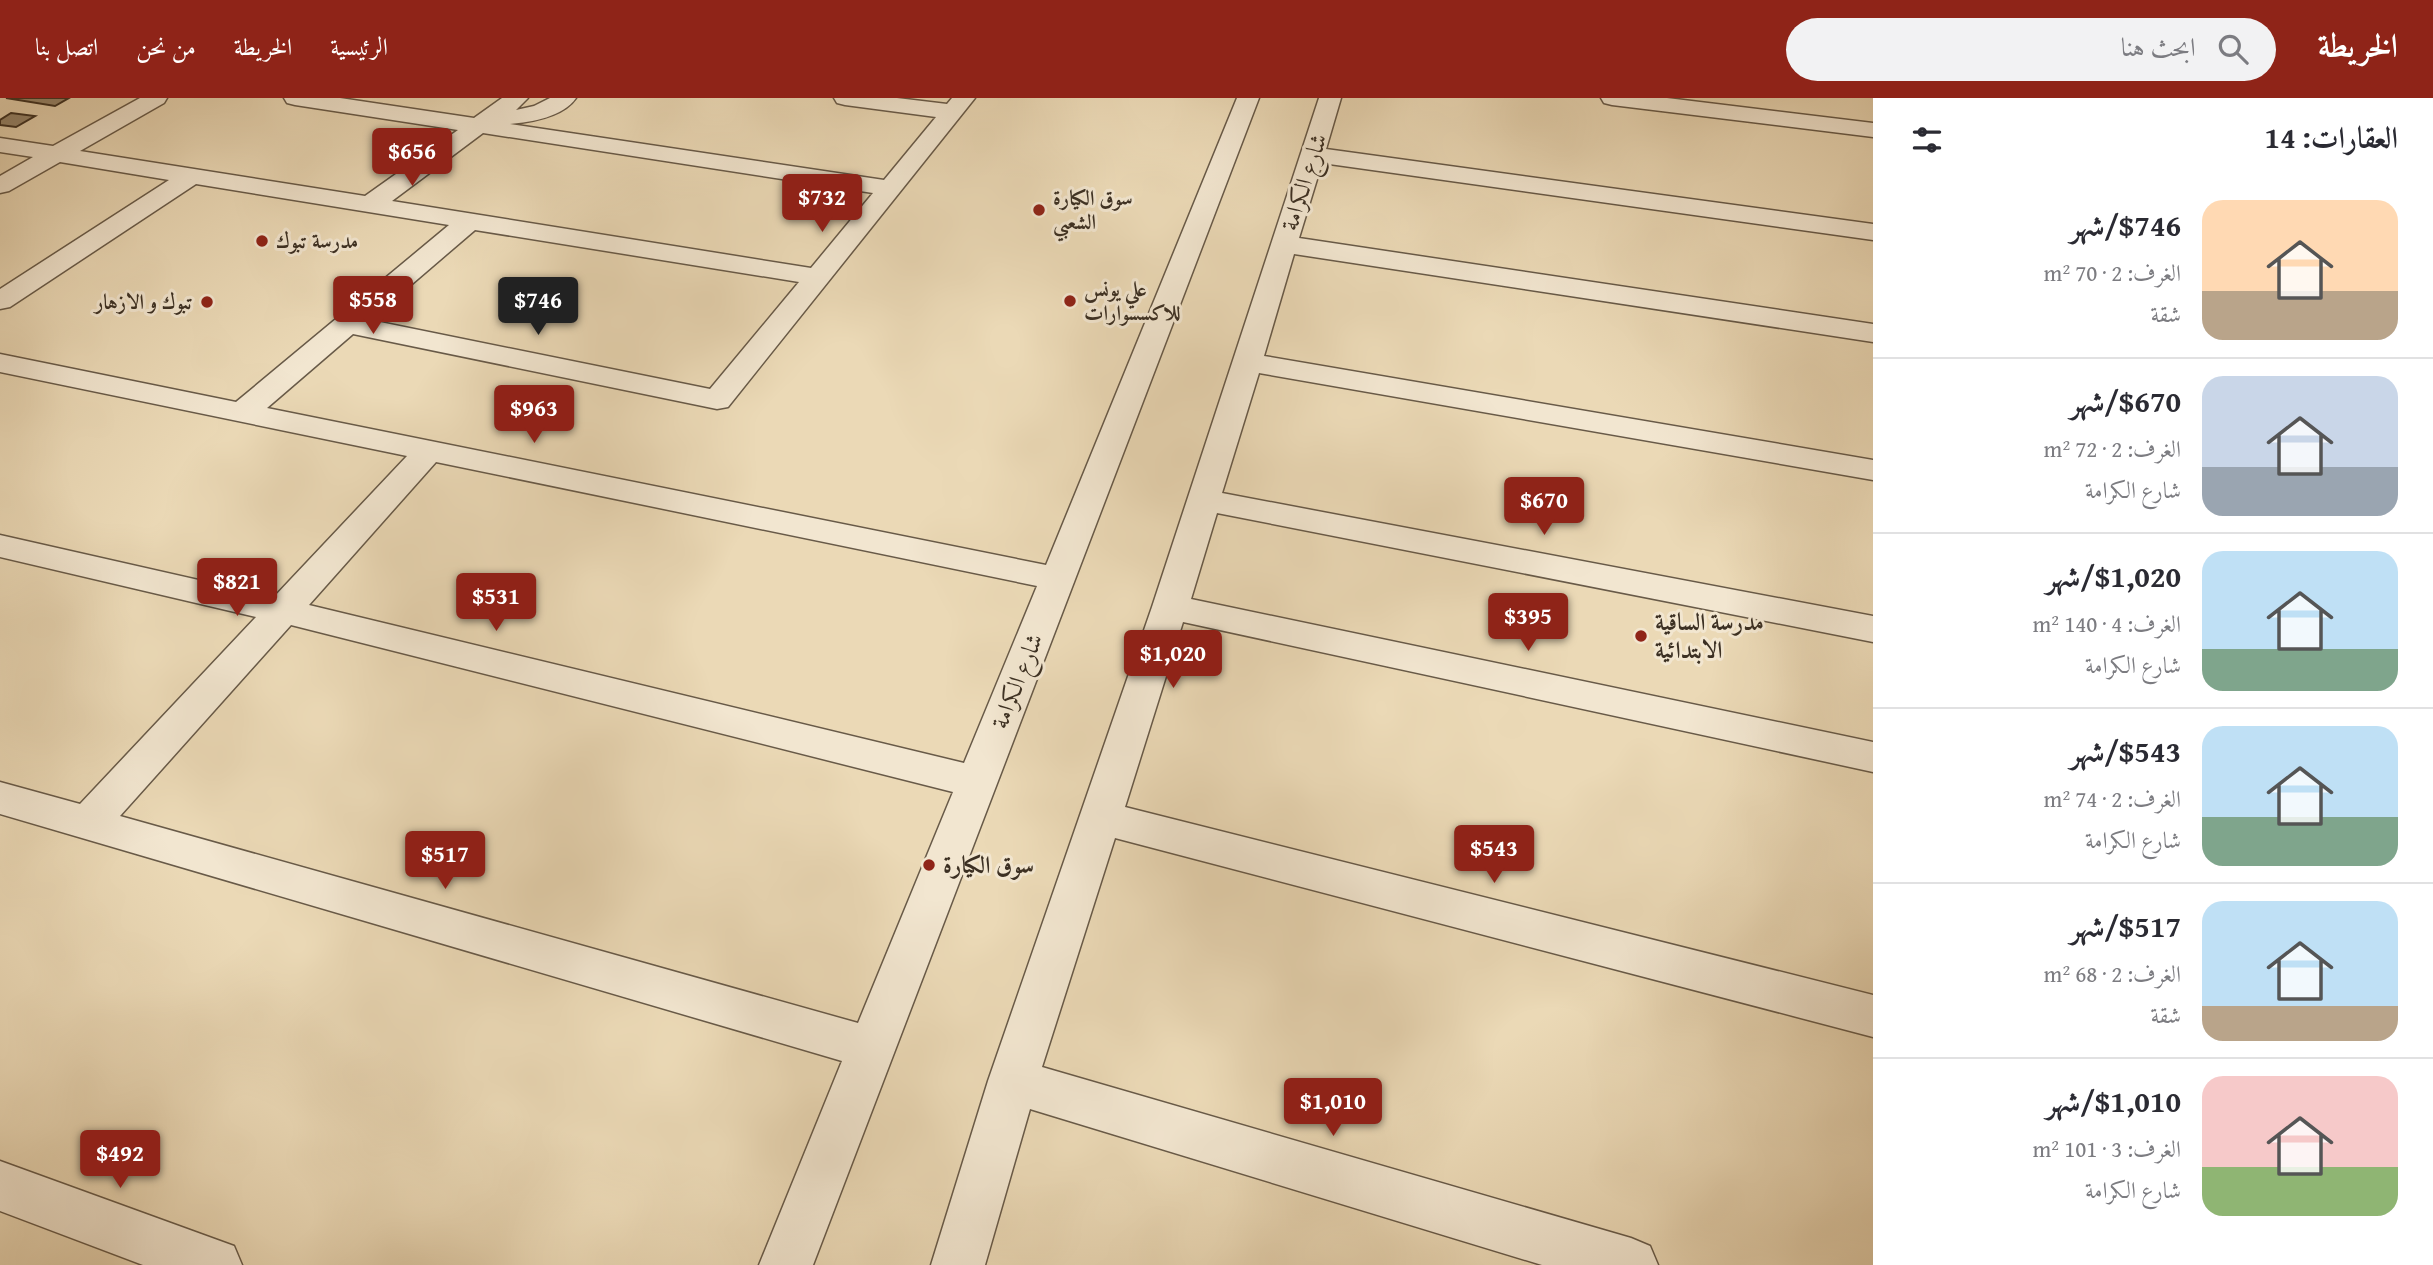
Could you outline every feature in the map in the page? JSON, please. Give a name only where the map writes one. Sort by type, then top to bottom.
[{"type":"street","points":[[0,186],[156,98]]},
{"type":"street","points":[[296,98],[484,121],[890,188]]},
{"type":"street","points":[[370,205],[517,98]]},
{"type":"street","points":[[484,121],[532,116],[549,111],[565,98]]},
{"type":"street","points":[[845,98],[958,105]]},
{"type":"street","name":"شارع الكرامة","points":[[786,1265],[1248,98]]},
{"type":"street","name":"شارع الكرامة","points":[[958,1265],[1013,1081],[1170,607],[1330,98]]},
{"type":"street","points":[[1612,98],[1873,130]]},
{"type":"street","points":[[348,324],[717,400],[958,105]]},
{"type":"street","points":[[0,145],[817,277]]},
{"type":"street","points":[[1314,155],[1873,232]]},
{"type":"street","points":[[0,301],[191,176]]},
{"type":"street","points":[[243,412],[470,221]]},
{"type":"street","points":[[1284,244],[1873,333]]},
{"type":"street","points":[[1247,362],[1873,470]]},
{"type":"street","points":[[0,363],[1058,579]]},
{"type":"street","points":[[88,823],[429,451]]},
{"type":"street","points":[[1204,500],[1873,629]]},
{"type":"street","points":[[0,546],[282,611],[977,782]]},
{"type":"street","points":[[1170,607],[1873,757]]},
{"type":"street","points":[[0,797],[871,1048]]},
{"type":"street","points":[[1099,817],[1873,1016]]},
{"type":"street","points":[[1013,1081],[1631,1265]]},
{"type":"street","points":[[0,1186],[215,1265]]},
{"type":"building","points":[[6,98],[69,98],[55,106]]},
{"type":"building","points":[[11,113],[35,116],[16,127],[0,125],[0,120]]},
{"type":"place","name":"سوق الكيارة الشعبي","points":[[1039,210]]},
{"type":"place","name":"مدرسة تبوك","points":[[262,241]]},
{"type":"place","name":"علي يونس للاكسسوارات","points":[[1070,301]]},
{"type":"place","name":"تبوك و الازهار","points":[[207,302]]},
{"type":"place","name":"مدرسة الساقية الابتدائية","points":[[1641,636]]},
{"type":"place","name":"سوق الكيارة","points":[[929,865]]}]
